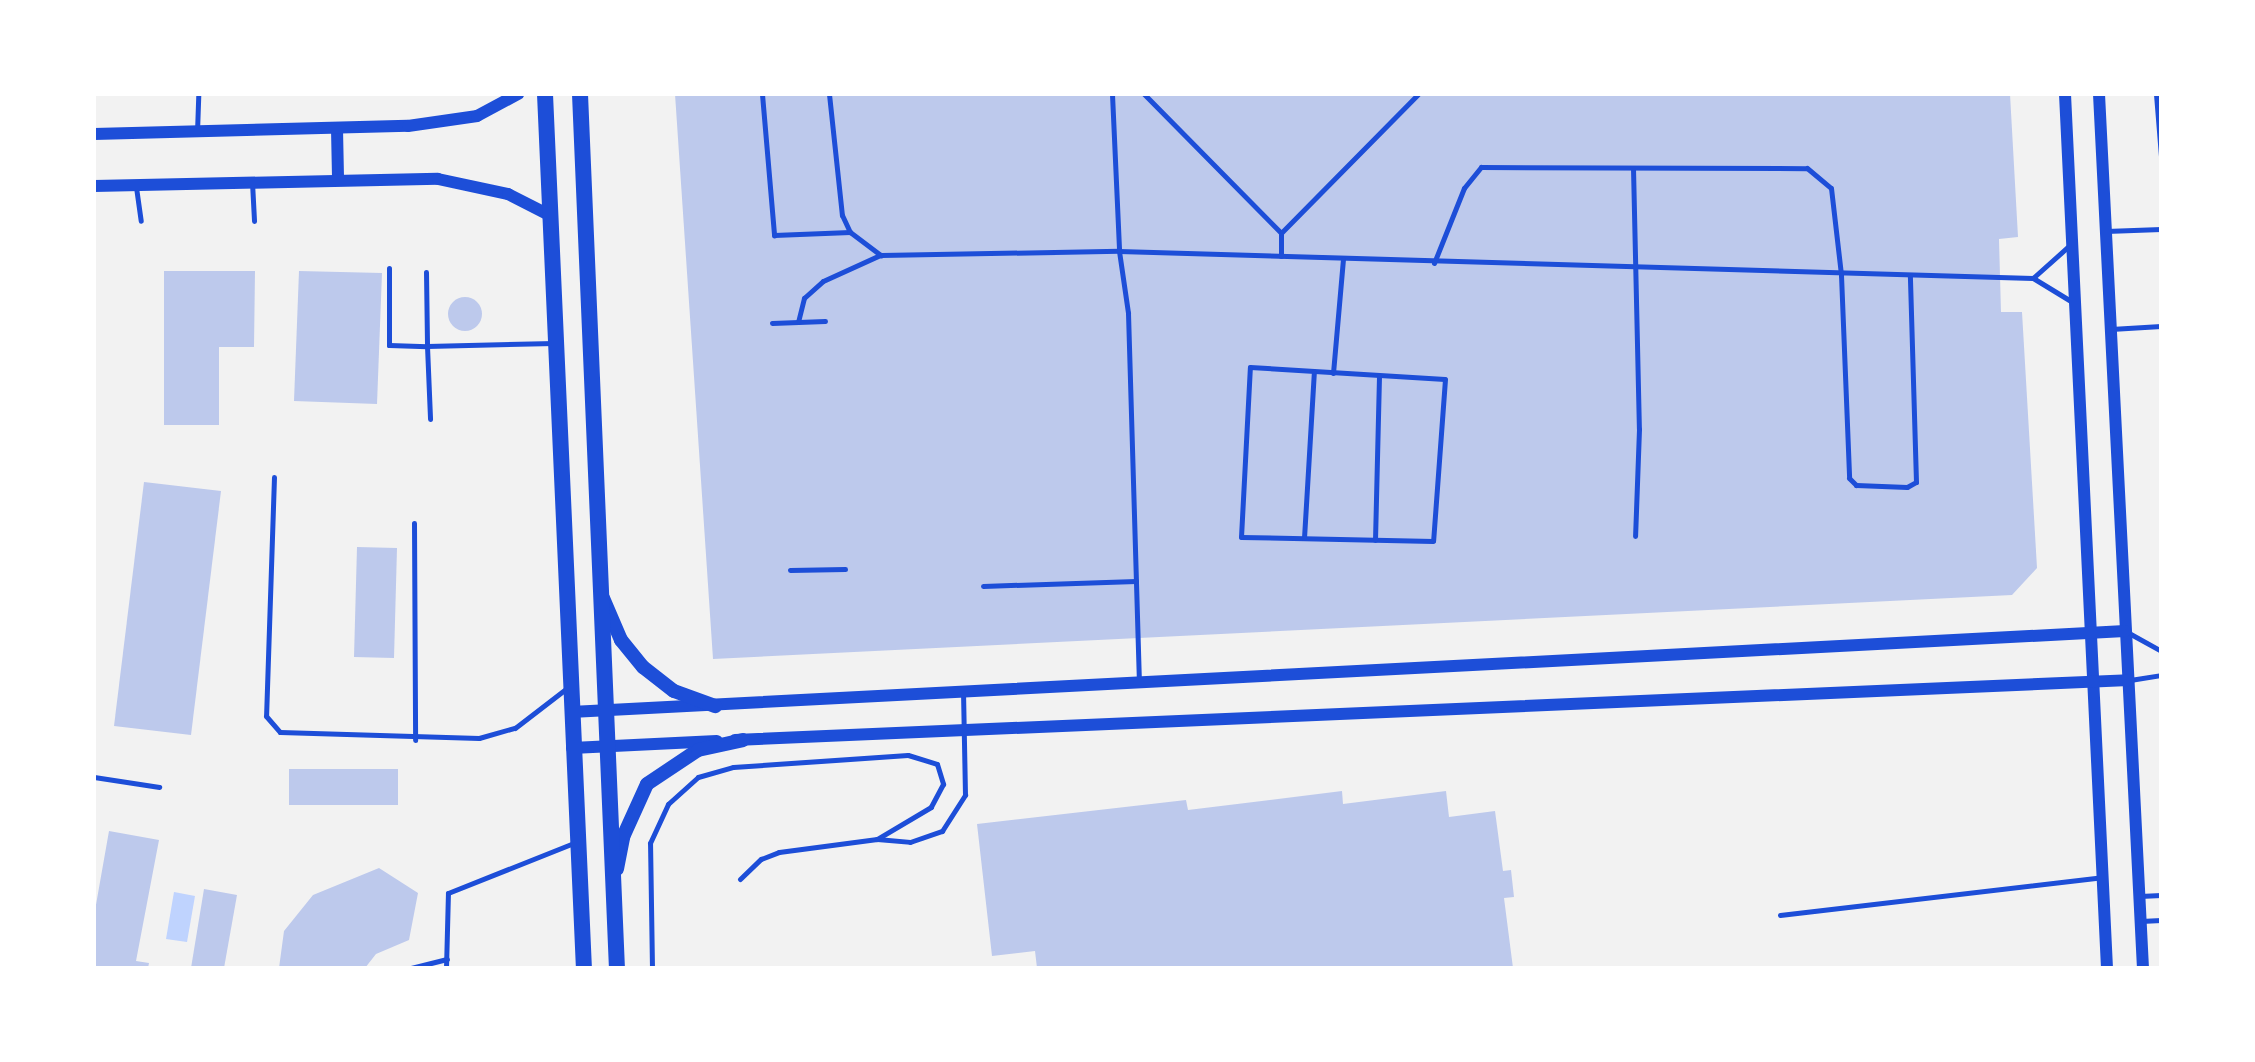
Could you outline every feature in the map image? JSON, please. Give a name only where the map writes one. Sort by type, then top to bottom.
[{"type":"main road","points":[[545,94],[584,968]]},
{"type":"main road","points":[[580,94],[617,968]]},
{"type":"main road","points":[[601,592],[621,640],[643,667],[674,691],[715,706]]},
{"type":"main road","points":[[613,885],[623,837],[647,784],[698,750],[743,740]]},
{"type":"street","points":[[94,134],[337,129],[445,122],[477,116],[518,94]]},
{"type":"street","points":[[2065,94],[2088,633],[2107,968]]},
{"type":"street","points":[[2099,94],[2143,968]]},
{"type":"street","points":[[337,129],[338,178]]},
{"type":"street","points":[[94,186],[411,178],[480,185],[529,201],[549,215]]},
{"type":"street","points":[[571,712],[2125,631]]},
{"type":"street","points":[[572,748],[2129,680]]},
{"type":"lane","points":[[197,133],[198,94]]},
{"type":"lane","points":[[762,94],[774,235],[850,232]]},
{"type":"lane","points":[[829,94],[842,215],[850,232],[881,255]]},
{"type":"lane","points":[[1112,94],[1119,251],[1128,313],[1139,680]]},
{"type":"lane","points":[[1144,94],[1281,233]]},
{"type":"lane","points":[[1281,256],[1281,233],[1418,94]]},
{"type":"lane","points":[[2156,94],[2161,156]]},
{"type":"lane","points":[[1434,263],[1464,188],[1481,167],[1807,168],[1831,188],[1841,275],[1849,478],[1856,485],[1907,487],[1916,482],[1910,276]]},
{"type":"lane","points":[[1633,168],[1639,429],[1635,536]]},
{"type":"lane","points":[[252,181],[254,221]]},
{"type":"lane","points":[[135,185],[141,221]]},
{"type":"lane","points":[[2105,231],[2161,229]]},
{"type":"lane","points":[[2033,278],[2072,244]]},
{"type":"lane","points":[[798,322],[804,298],[823,281],[881,255],[1119,251],[1434,263],[2033,278],[2075,304]]},
{"type":"lane","points":[[1333,373],[1343,259]]},
{"type":"lane","points":[[389,268],[389,345],[555,343]]},
{"type":"lane","points":[[426,272],[430,419]]},
{"type":"lane","points":[[772,323],[825,321]]},
{"type":"lane","points":[[2110,329],[2161,326]]},
{"type":"lane","points":[[1250,367],[1333,373],[1445,379],[1433,541],[1241,537],[1250,367]]},
{"type":"lane","points":[[1304,538],[1314,371]]},
{"type":"lane","points":[[1375,540],[1379,376]]},
{"type":"lane","points":[[274,477],[266,716],[280,732],[297,736],[415,740],[499,735],[539,715],[570,685]]},
{"type":"lane","points":[[414,523],[415,740]]},
{"type":"lane","points":[[790,570],[845,569]]},
{"type":"lane","points":[[983,586],[1136,581]]},
{"type":"lane","points":[[2125,631],[2161,651]]},
{"type":"lane","points":[[2129,680],[2161,675]]},
{"type":"lane","points":[[740,879],[761,859],[779,852],[877,839],[927,839],[953,821],[967,784],[963,693]]},
{"type":"lane","points":[[652,968],[650,843],[668,804],[698,777],[733,767],[908,755],[937,764],[943,784],[931,807],[877,839]]},
{"type":"lane","points":[[94,777],[159,787]]},
{"type":"lane","points":[[446,968],[448,893],[577,842]]},
{"type":"lane","points":[[1780,915],[2103,876]]},
{"type":"lane","points":[[2139,896],[2161,895]]},
{"type":"lane","points":[[2140,921],[2161,920]]},
{"type":"lane","points":[[411,968],[447,959]]},
{"type":"water","points":[[174,892],[195,896],[187,942],[166,939]]},
{"type":"building","points":[[675,94],[2010,94],[2018,237],[1999,239],[2001,312],[2022,312],[2037,568],[2012,595],[713,659]]},
{"type":"building","points":[[164,271],[255,271],[254,347],[219,347],[219,425],[164,425]]},
{"type":"building","points":[[299,271],[382,273],[377,404],[294,401]]},
{"type":"building","points":[[465,297],[477,302],[482,314],[477,326],[465,331],[453,326],[448,314],[453,302]]},
{"type":"building","points":[[144,482],[221,491],[191,735],[114,726]]},
{"type":"building","points":[[357,547],[397,548],[394,658],[354,657]]},
{"type":"building","points":[[289,769],[398,769],[398,805],[289,805]]},
{"type":"building","points":[[1342,791],[1343,804],[1446,791],[1449,817],[1495,811],[1503,871],[1511,870],[1514,897],[1504,898],[1513,968],[1037,968],[1035,951],[992,956],[977,824],[1186,800],[1188,810]]},
{"type":"building","points":[[109,831],[159,840],[136,961],[149,963],[148,968],[94,968],[94,916]]},
{"type":"building","points":[[379,868],[418,893],[409,940],[376,954],[365,968],[279,968],[284,931],[313,895]]},
{"type":"building","points":[[204,889],[237,895],[224,968],[191,968]]}]
